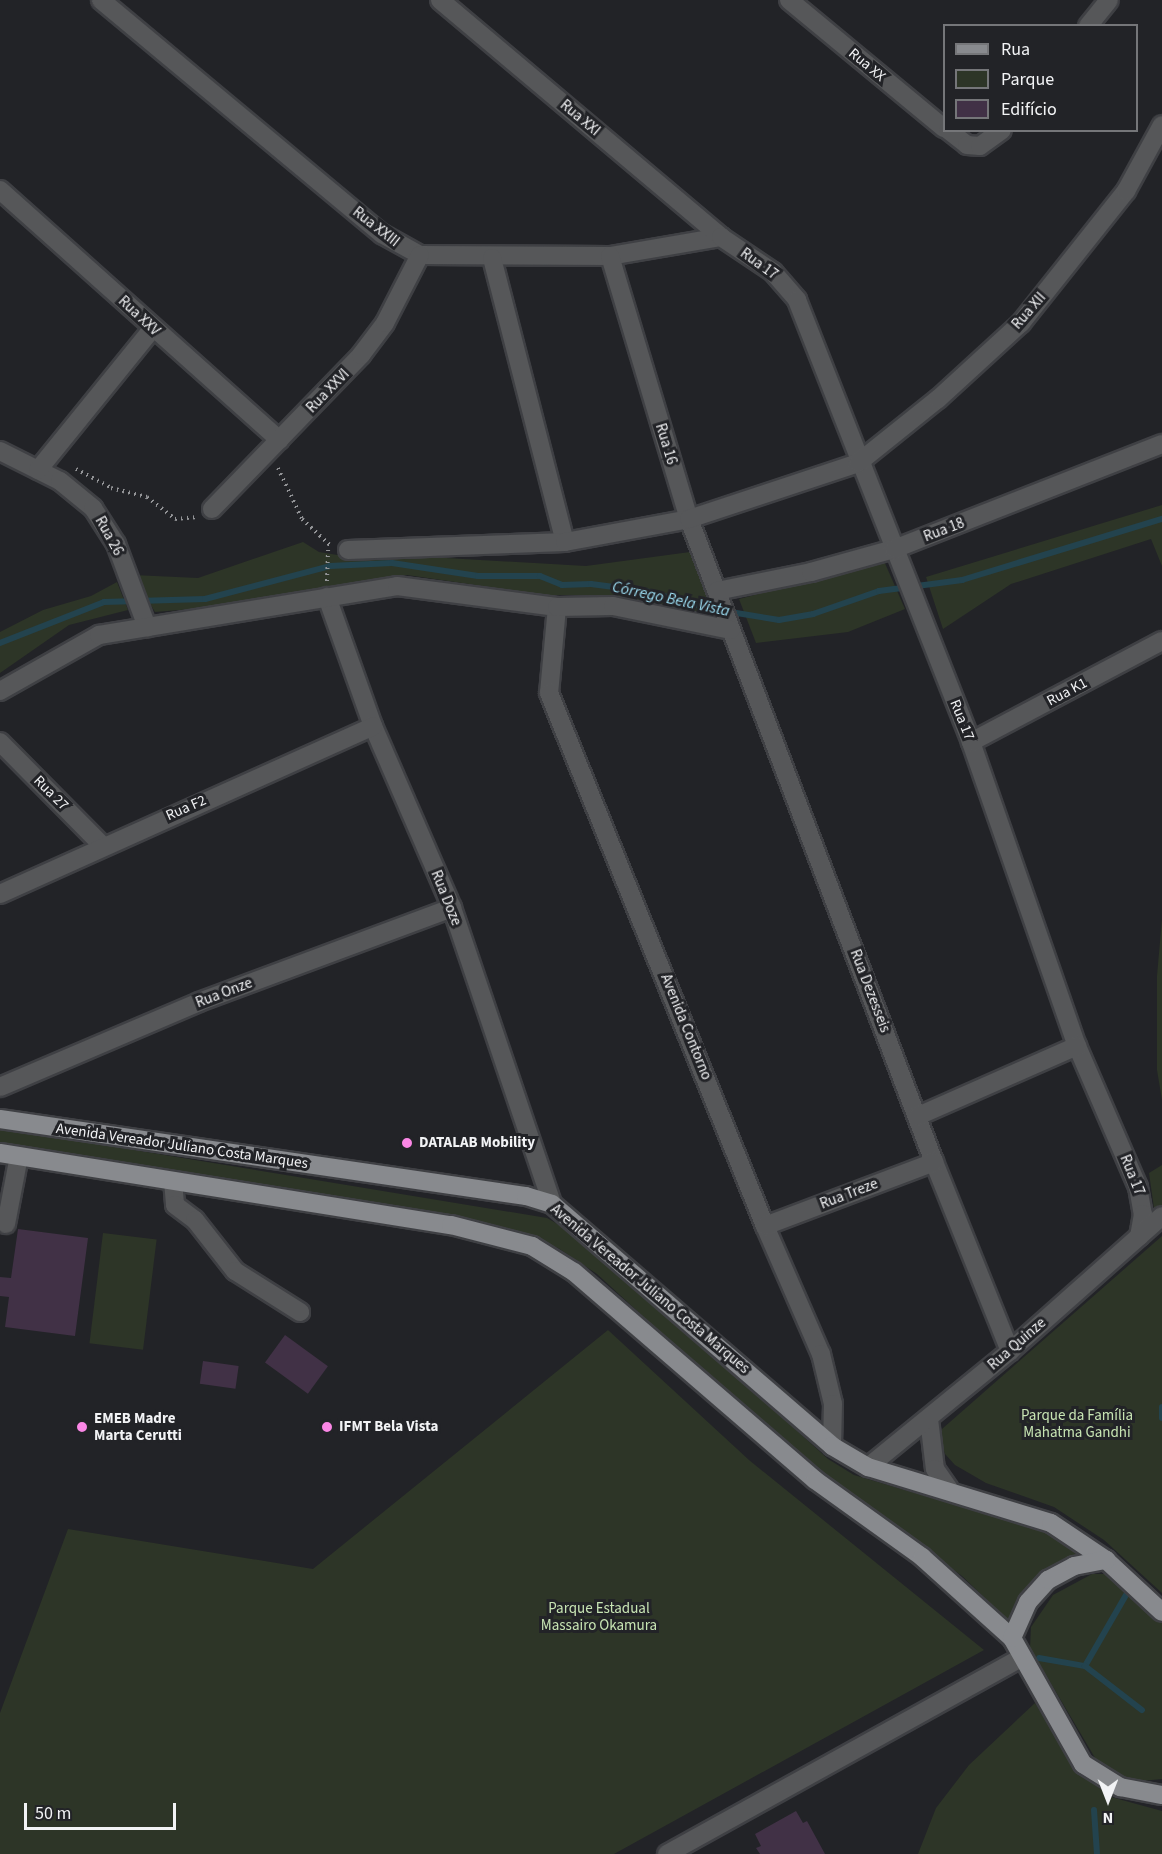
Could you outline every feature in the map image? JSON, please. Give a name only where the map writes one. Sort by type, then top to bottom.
[{"type":"main road","name":"Avenida Vereador Juliano Costa Marques","points":[[0,1119],[526,1196],[552,1204],[832,1446],[868,1467],[949,1489],[1051,1523],[1106,1560],[1162,1611]]},
{"type":"main road","points":[[0,1153],[451,1225],[532,1246],[574,1272],[815,1480],[922,1557],[1012,1638],[1083,1764],[1120,1787],[1160,1794]]},
{"type":"main road","points":[[1012,1638],[1028,1602],[1048,1580],[1074,1566],[1106,1560]]},
{"type":"street","name":"Rua XXIII","points":[[101,0],[382,234],[420,255],[492,258],[610,256],[721,237]]},
{"type":"street","name":"Rua XXI","points":[[440,0],[721,237]]},
{"type":"street","name":"Rua XX","points":[[789,0],[943,127]]},
{"type":"street","points":[[1090,24],[1109,0]]},
{"type":"street","name":"Rua XII","points":[[858,463],[938,399],[1021,323],[1126,190],[1162,125]]},
{"type":"street","name":"Rua XX","points":[[950,132],[967,145],[980,146],[999,132]]},
{"type":"street","name":"Rua XXV","points":[[0,190],[152,329],[274,446]]},
{"type":"street","name":"Rua 17","points":[[721,237],[773,272],[797,300],[858,463],[971,742],[1077,1046],[1138,1187],[1143,1214],[1139,1237]]},
{"type":"street","name":"Rua XXVI","points":[[212,509],[361,355],[385,323],[420,255]]},
{"type":"street","name":"Rua 16","points":[[610,256],[689,519],[730,627]]},
{"type":"street","points":[[492,258],[565,542]]},
{"type":"street","points":[[38,470],[152,329]]},
{"type":"street","name":"Rua 18","points":[[718,594],[894,549],[1162,444]]},
{"type":"street","name":"Rua 26","points":[[0,451],[38,470],[93,508],[116,544],[144,620]]},
{"type":"street","points":[[348,550],[565,542],[689,519],[858,463]]},
{"type":"street","points":[[0,692],[99,635],[144,620],[327,589],[397,586],[557,607],[613,606],[730,627]]},
{"type":"street","name":"Rua Doze","points":[[327,589],[373,726],[452,908],[552,1204]]},
{"type":"street","name":"Avenida Contorno","points":[[557,607],[548,674],[552,702],[765,1226],[822,1354],[833,1404],[832,1446]]},
{"type":"street","name":"Rua Dezesseis","points":[[730,627],[934,1162],[1010,1351]]},
{"type":"street","name":"Rua K1","points":[[971,742],[1162,642]]},
{"type":"street","name":"Rua F2","points":[[0,894],[102,845],[373,726]]},
{"type":"street","name":"Rua 27","points":[[0,742],[102,845]]},
{"type":"street","name":"Rua Onze","points":[[0,1088],[199,1002],[452,908]]},
{"type":"street","points":[[918,1116],[1077,1046]]},
{"type":"street","points":[[6,1224],[19,1156]]},
{"type":"street","name":"Rua Treze","points":[[765,1226],[934,1162]]},
{"type":"street","points":[[173,1181],[176,1205],[195,1220],[235,1271],[300,1312]]},
{"type":"street","name":"Rua Quinze","points":[[868,1467],[1010,1351],[1162,1216]]},
{"type":"street","points":[[929,1419],[935,1469],[949,1489]]},
{"type":"street","points":[[667,1854],[1022,1657]]},
{"type":"path","points":[[274,446],[302,519],[333,548],[348,550]]},
{"type":"path","points":[[38,470],[74,468],[116,490],[147,496],[176,519],[194,519],[212,509]]},
{"type":"path","points":[[327,589],[328,552]]},
{"type":"green space","points":[[1162,505],[1162,566],[1151,539],[1011,584],[943,629],[926,577]]},
{"type":"green space","points":[[303,542],[319,552],[356,558],[429,557],[586,566],[690,552],[719,620],[598,595],[544,595],[407,575],[216,607],[155,612],[133,575],[198,578]]},
{"type":"green space","points":[[884,561],[905,609],[848,632],[756,643],[739,599]]},
{"type":"green space","points":[[117,582],[128,610],[69,625],[0,673],[0,632],[43,610],[91,596]]},
{"type":"green space","points":[[1162,919],[1162,1100],[1157,1070],[1157,976]]},
{"type":"green space","points":[[0,1128],[547,1218],[573,1233],[644,1292],[828,1459],[854,1475],[1057,1535],[1088,1556],[1011,1623],[962,1576],[781,1443],[597,1274],[558,1248],[523,1233],[492,1224],[0,1146]]},
{"type":"green space","points":[[1162,1165],[1162,1208],[1155,1215],[1149,1173]]},
{"type":"green space","points":[[103,1233],[157,1240],[143,1350],[89,1343]]},
{"type":"green space","name":"Parque da Família Mahatma Gandhi","points":[[1162,1236],[1162,1593],[1104,1540],[1054,1507],[986,1483],[955,1465],[945,1454],[940,1438],[942,1429]]},
{"type":"green space","name":"Parque Estadual Massairo Okamura","points":[[608,1330],[749,1460],[984,1650],[614,1854],[0,1854],[0,1713],[68,1529],[313,1569]]},
{"type":"green space","points":[[1092,1574],[1111,1574],[1162,1623],[1162,1779],[1132,1782],[1101,1768],[1030,1648],[1031,1627],[1053,1595]]},
{"type":"green space","points":[[1035,1703],[1076,1770],[1111,1797],[1162,1811],[1162,1854],[918,1854],[936,1808],[969,1765]]},
{"type":"building","points":[[18,1229],[88,1238],[75,1336],[5,1327],[9,1297],[0,1296],[0,1277],[11,1278]]},
{"type":"building","points":[[285,1335],[328,1366],[308,1394],[265,1363]]},
{"type":"building","points":[[203,1361],[239,1366],[235,1389],[200,1384]]},
{"type":"building","points":[[796,1811],[803,1823],[807,1821],[825,1854],[760,1854],[756,1848],[761,1846],[755,1834]]},
{"type":"waterway","name":"Córrego Bela Vista","points":[[0,643],[104,602],[205,599],[330,566],[392,563],[478,576],[540,576],[562,585],[591,584],[645,591],[712,609],[779,620],[813,614],[879,591],[962,580],[1162,519]]},
{"type":"waterway","points":[[1162,1407],[1162,1418]]},
{"type":"waterway","points":[[1039,1658],[1085,1666],[1126,1595]]},
{"type":"waterway","points":[[1085,1666],[1142,1710]]},
{"type":"waterway","points":[[1094,1810],[1097,1854]]},
{"type":"place","name":"DATALAB Mobility","points":[[407,1143]]},
{"type":"place","name":"EMEB Madre Marta Cerutti","points":[[82,1427]]},
{"type":"place","name":"IFMT Bela Vista","points":[[327,1427]]}]
